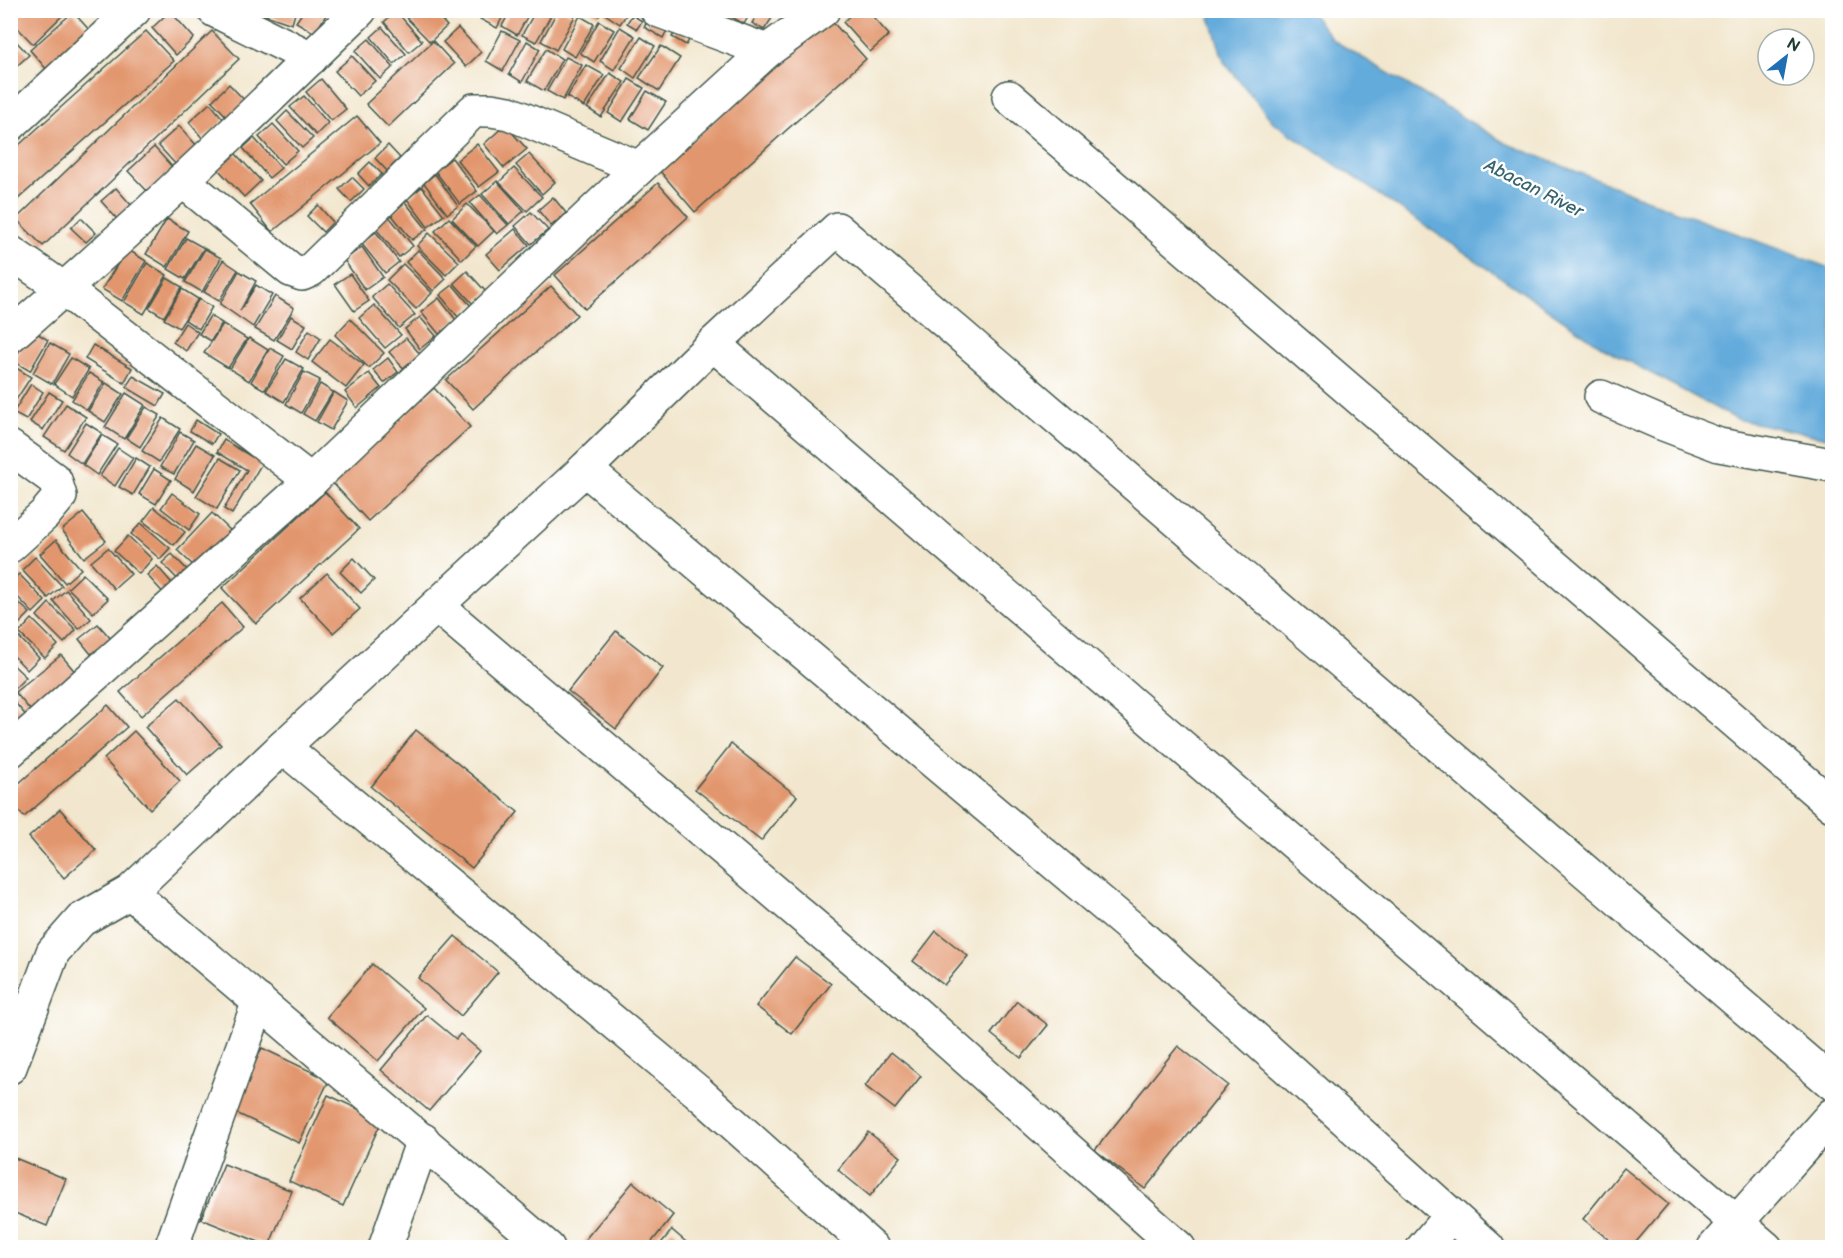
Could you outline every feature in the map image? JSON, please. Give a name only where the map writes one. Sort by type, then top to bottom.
[{"type":"street","points":[[10,125],[134,10]]},
{"type":"street","points":[[214,10],[311,58]]},
{"type":"street","points":[[10,336],[64,290],[360,10]]},
{"type":"street","points":[[657,10],[767,51]]},
{"type":"street","points":[[10,751],[311,481],[639,168],[767,51],[823,10]]},
{"type":"street","points":[[1009,97],[1833,805]]},
{"type":"street","points":[[182,180],[291,270],[302,274],[311,270],[474,110],[509,113],[639,168]]},
{"type":"street","points":[[10,1067],[53,952],[81,920],[130,892],[283,747],[585,469],[713,344],[837,229],[1833,1083]]},
{"type":"street","points":[[10,252],[64,290],[311,481]]},
{"type":"street","points":[[713,344],[1766,1248]]},
{"type":"street","points":[[1601,397],[1660,423],[1719,445],[1833,465]]},
{"type":"street","points":[[10,447],[55,480],[60,496],[45,514],[10,546]]},
{"type":"street","points":[[585,469],[1134,930],[1488,1248]]},
{"type":"street","points":[[437,606],[892,992],[1179,1248]]},
{"type":"street","points":[[283,747],[698,1092],[872,1248]]},
{"type":"street","points":[[130,892],[548,1248]]},
{"type":"street","points":[[171,1248],[259,1001]]},
{"type":"street","points":[[1714,1248],[1833,1115]]},
{"type":"street","points":[[385,1248],[423,1140]]},
{"type":"street","points":[[1423,1248],[1451,1215]]},
{"type":"water","name":"Abacan River","points":[[1208,11],[1310,11],[1333,40],[1505,143],[1668,208],[1832,269],[1832,439],[1736,419],[1606,349],[1273,122],[1224,62]]},
{"type":"building","points":[[10,10],[68,10],[33,44],[10,20]]},
{"type":"building","points":[[251,10],[296,10],[292,24]]},
{"type":"building","points":[[304,10],[329,10],[315,33],[296,22]]},
{"type":"building","points":[[402,10],[432,10],[447,26],[430,42],[401,12]]},
{"type":"building","points":[[460,10],[477,10],[473,18]]},
{"type":"building","points":[[484,10],[506,10],[497,28],[480,19]]},
{"type":"building","points":[[511,10],[531,10],[517,35],[502,26]]},
{"type":"building","points":[[536,10],[554,10],[536,42],[522,35]]},
{"type":"building","points":[[558,10],[565,10],[575,16],[556,50],[541,41]]},
{"type":"building","points":[[589,10],[602,10],[599,16]]},
{"type":"building","points":[[607,10],[618,10],[626,15],[620,24],[605,14]]},
{"type":"building","points":[[734,10],[752,10],[744,24],[730,16]]},
{"type":"building","points":[[760,10],[766,10],[774,15],[764,30],[752,23]]},
{"type":"building","points":[[856,10],[867,10],[889,35],[870,52],[843,22]]},
{"type":"building","points":[[170,11],[194,38],[176,55],[152,28]]},
{"type":"building","points":[[396,11],[422,41],[409,52],[384,22]]},
{"type":"building","points":[[73,12],[92,33],[48,71],[30,50]]},
{"type":"building","points":[[632,15],[642,21],[637,29],[627,23]]},
{"type":"building","points":[[580,16],[594,24],[575,57],[562,49]]},
{"type":"building","points":[[829,18],[866,59],[695,212],[659,170]]},
{"type":"building","points":[[649,19],[667,30],[663,38],[644,27]]},
{"type":"building","points":[[599,21],[614,30],[594,62],[580,53]]},
{"type":"building","points":[[382,27],[406,54],[394,64],[371,37]]},
{"type":"building","points":[[620,27],[635,36],[614,70],[600,61]]},
{"type":"building","points":[[458,28],[481,52],[466,67],[443,42]]},
{"type":"building","points":[[677,29],[690,38],[686,45],[672,37]]},
{"type":"building","points":[[146,31],[174,61],[10,206],[10,153]]},
{"type":"building","points":[[212,31],[239,59],[43,246],[16,219]]},
{"type":"building","points":[[502,31],[520,40],[503,71],[486,61]]},
{"type":"building","points":[[10,35],[29,55],[10,72]]},
{"type":"building","points":[[641,37],[655,46],[635,78],[621,68]]},
{"type":"building","points":[[369,39],[393,67],[380,79],[355,51]]},
{"type":"building","points":[[433,41],[454,64],[388,127],[366,104]]},
{"type":"building","points":[[527,41],[540,49],[522,82],[509,74]]},
{"type":"building","points":[[661,46],[680,58],[659,91],[639,78]]},
{"type":"building","points":[[546,49],[562,59],[544,91],[527,81]]},
{"type":"building","points":[[352,56],[375,81],[358,96],[335,71]]},
{"type":"building","points":[[566,57],[582,65],[563,100],[547,91]]},
{"type":"building","points":[[586,65],[604,75],[584,107],[567,97]]},
{"type":"building","points":[[610,73],[624,82],[601,117],[587,108]]},
{"type":"building","points":[[321,79],[346,109],[331,121],[306,92]]},
{"type":"building","points":[[629,79],[644,88],[622,122],[608,113]]},
{"type":"building","points":[[229,84],[250,106],[232,122],[212,101]]},
{"type":"building","points":[[647,91],[666,102],[648,130],[630,119]]},
{"type":"building","points":[[304,96],[328,123],[316,135],[290,107]]},
{"type":"building","points":[[210,103],[224,120],[203,139],[189,122]]},
{"type":"building","points":[[287,111],[313,138],[302,148],[277,121]]},
{"type":"building","points":[[357,116],[380,143],[272,232],[250,204]]},
{"type":"building","points":[[273,124],[298,151],[283,164],[259,137]]},
{"type":"building","points":[[505,125],[527,149],[504,168],[484,144]]},
{"type":"building","points":[[179,126],[199,148],[178,167],[158,145]]},
{"type":"building","points":[[254,138],[281,168],[269,178],[243,148]]},
{"type":"building","points":[[477,144],[499,172],[479,187],[457,160]]},
{"type":"building","points":[[388,145],[400,158],[387,171],[375,158]]},
{"type":"building","points":[[154,147],[174,169],[148,192],[128,171]]},
{"type":"building","points":[[235,153],[261,181],[244,197],[218,169]]},
{"type":"building","points":[[529,154],[555,182],[542,194],[516,165]]},
{"type":"building","points":[[452,158],[477,191],[460,204],[435,171]]},
{"type":"building","points":[[370,162],[382,174],[369,186],[358,174]]},
{"type":"building","points":[[514,168],[542,197],[527,211],[499,182]]},
{"type":"building","points":[[435,174],[458,206],[447,214],[424,183]]},
{"type":"building","points":[[352,177],[364,189],[351,202],[339,189]]},
{"type":"building","points":[[497,181],[524,211],[509,224],[482,194]]},
{"type":"building","points":[[658,183],[688,217],[585,309],[555,275]]},
{"type":"building","points":[[422,187],[444,215],[428,227],[407,199]]},
{"type":"building","points":[[116,188],[132,206],[117,219],[101,201]]},
{"type":"building","points":[[480,195],[508,225],[497,234],[470,203]]},
{"type":"building","points":[[553,197],[566,213],[551,226],[538,210]]},
{"type":"building","points":[[405,202],[427,229],[412,240],[391,214]]},
{"type":"building","points":[[467,204],[494,231],[478,246],[452,219]]},
{"type":"building","points":[[318,205],[333,222],[323,232],[307,216]]},
{"type":"building","points":[[531,212],[548,230],[531,244],[515,226]]},
{"type":"building","points":[[387,214],[413,246],[399,257],[373,225]]},
{"type":"building","points":[[81,218],[96,233],[86,242],[71,228]]},
{"type":"building","points":[[449,218],[476,246],[462,260],[435,231]]},
{"type":"building","points":[[167,219],[188,231],[167,267],[146,254]]},
{"type":"building","points":[[515,229],[529,245],[500,270],[486,254]]},
{"type":"building","points":[[376,232],[399,262],[385,273],[361,243]]},
{"type":"building","points":[[429,233],[459,262],[446,275],[417,246]]},
{"type":"building","points":[[186,238],[204,248],[185,279],[168,269]]},
{"type":"building","points":[[362,247],[383,277],[365,290],[344,260]]},
{"type":"building","points":[[127,249],[146,261],[122,301],[102,289]]},
{"type":"building","points":[[205,249],[221,258],[202,292],[185,282]]},
{"type":"building","points":[[418,250],[446,279],[433,291],[406,262]]},
{"type":"building","points":[[223,260],[238,270],[219,301],[204,292]]},
{"type":"building","points":[[147,263],[167,275],[144,314],[124,302]]},
{"type":"building","points":[[403,264],[432,293],[416,309],[387,280]]},
{"type":"building","points":[[239,271],[256,281],[240,311],[256,285],[272,295],[253,327],[220,304]]},
{"type":"building","points":[[467,271],[487,293],[473,304],[454,283]]},
{"type":"building","points":[[350,274],[369,301],[354,311],[335,284]]},
{"type":"building","points":[[167,278],[182,287],[164,317],[149,308]]},
{"type":"building","points":[[387,284],[415,315],[399,328],[372,297]]},
{"type":"building","points":[[453,285],[471,306],[458,317],[440,295]]},
{"type":"building","points":[[551,286],[577,315],[473,409],[446,380]]},
{"type":"building","points":[[182,289],[198,299],[179,328],[164,319]]},
{"type":"building","points":[[275,296],[294,308],[274,340],[255,329]]},
{"type":"building","points":[[439,298],[456,320],[439,334],[421,312]]},
{"type":"building","points":[[199,299],[212,307],[199,329],[185,320]]},
{"type":"building","points":[[374,305],[401,335],[385,348],[359,318]]},
{"type":"building","points":[[210,316],[222,323],[211,341],[199,334]]},
{"type":"building","points":[[291,316],[306,325],[292,349],[277,340]]},
{"type":"building","points":[[420,317],[436,336],[420,349],[405,329]]},
{"type":"building","points":[[350,319],[384,353],[369,368],[335,335]]},
{"type":"building","points":[[185,323],[198,332],[186,351],[173,342]]},
{"type":"building","points":[[223,324],[247,339],[228,368],[204,353]]},
{"type":"building","points":[[32,330],[48,340],[30,371],[13,361]]},
{"type":"building","points":[[309,330],[321,338],[308,360],[296,352]]},
{"type":"building","points":[[249,338],[268,350],[249,381],[230,369]]},
{"type":"building","points":[[406,338],[420,354],[403,368],[389,352]]},
{"type":"building","points":[[330,339],[364,365],[346,388],[312,362]]},
{"type":"building","points":[[50,343],[69,354],[52,384],[33,373]]},
{"type":"building","points":[[93,345],[132,368],[124,383],[85,359]]},
{"type":"building","points":[[270,348],[284,356],[265,390],[251,382]]},
{"type":"building","points":[[71,358],[89,369],[72,396],[54,384]]},
{"type":"building","points":[[388,358],[398,372],[384,383],[373,370]]},
{"type":"building","points":[[286,359],[304,369],[284,402],[266,391]]},
{"type":"building","points":[[10,364],[31,377],[10,409]]},
{"type":"building","points":[[304,372],[320,380],[301,413],[286,404]]},
{"type":"building","points":[[89,373],[104,382],[87,410],[72,400]]},
{"type":"building","points":[[369,373],[381,388],[357,408],[345,392]]},
{"type":"building","points":[[133,376],[165,394],[158,406],[126,387]]},
{"type":"building","points":[[106,383],[123,394],[105,422],[88,411]]},
{"type":"building","points":[[31,384],[43,392],[26,420],[13,413]]},
{"type":"building","points":[[320,384],[333,392],[315,421],[303,414]]},
{"type":"building","points":[[434,388],[470,427],[368,521],[332,482]]},
{"type":"building","points":[[49,392],[62,400],[43,430],[30,422]]},
{"type":"building","points":[[334,392],[348,401],[331,430],[317,422]]},
{"type":"building","points":[[126,393],[145,405],[124,439],[105,427]]},
{"type":"building","points":[[66,404],[86,417],[64,450],[44,437]]},
{"type":"building","points":[[146,407],[160,415],[140,447],[126,438]]},
{"type":"building","points":[[163,418],[180,429],[159,462],[142,451]]},
{"type":"building","points":[[196,420],[218,434],[212,444],[190,431]]},
{"type":"building","points":[[86,423],[102,433],[82,464],[67,453]]},
{"type":"building","points":[[180,432],[194,440],[174,474],[160,467]]},
{"type":"building","points":[[102,435],[117,444],[97,475],[83,465]]},
{"type":"building","points":[[224,440],[262,463],[232,514],[224,509],[247,470],[217,452]]},
{"type":"building","points":[[196,444],[215,455],[194,491],[175,479]]},
{"type":"building","points":[[118,448],[133,458],[115,486],[100,476]]},
{"type":"building","points":[[136,458],[150,467],[133,495],[119,487]]},
{"type":"building","points":[[220,458],[240,470],[217,509],[196,496]]},
{"type":"building","points":[[154,469],[171,480],[156,504],[139,494]]},
{"type":"building","points":[[325,492],[359,529],[256,624],[222,588]]},
{"type":"building","points":[[172,493],[200,514],[189,530],[161,508]]},
{"type":"building","points":[[154,507],[185,532],[174,545],[143,521]]},
{"type":"building","points":[[83,513],[106,541],[84,558],[62,530]]},
{"type":"building","points":[[212,513],[232,532],[197,569],[177,550]]},
{"type":"building","points":[[141,523],[170,548],[160,559],[131,534]]},
{"type":"building","points":[[128,536],[152,559],[139,574],[114,551]]},
{"type":"building","points":[[56,540],[81,569],[65,583],[40,554]]},
{"type":"building","points":[[108,548],[131,574],[114,589],[91,562]]},
{"type":"building","points":[[172,554],[195,578],[185,587],[162,563]]},
{"type":"building","points":[[35,557],[62,586],[48,598],[22,570]]},
{"type":"building","points":[[354,558],[374,580],[361,593],[340,572]]},
{"type":"building","points":[[157,566],[177,589],[167,597],[147,575]]},
{"type":"building","points":[[327,573],[360,609],[333,633],[300,598]]},
{"type":"building","points":[[19,574],[45,601],[33,613],[10,589],[10,582]]},
{"type":"building","points":[[83,574],[108,599],[93,613],[68,588]]},
{"type":"building","points":[[66,590],[91,619],[79,629],[53,601]]},
{"type":"building","points":[[10,595],[30,613],[17,626],[10,620]]},
{"type":"building","points":[[49,603],[76,630],[64,643],[37,616]]},
{"type":"building","points":[[222,603],[243,627],[141,716],[120,692]]},
{"type":"building","points":[[32,619],[58,645],[45,658],[19,633]]},
{"type":"building","points":[[98,624],[111,639],[91,654],[79,639]]},
{"type":"building","points":[[616,631],[663,668],[616,729],[568,691]]},
{"type":"building","points":[[16,634],[39,658],[27,670],[10,652],[10,640]]},
{"type":"building","points":[[61,655],[77,674],[31,711],[15,692]]},
{"type":"building","points":[[10,662],[26,677],[10,693]]},
{"type":"building","points":[[179,698],[221,745],[187,775],[145,727]]},
{"type":"building","points":[[13,700],[27,717],[10,730],[10,702]]},
{"type":"building","points":[[108,705],[127,727],[24,817],[10,802],[10,791]]},
{"type":"building","points":[[416,730],[518,812],[472,868],[371,787]]},
{"type":"building","points":[[134,731],[180,781],[150,809],[104,759]]},
{"type":"building","points":[[731,744],[797,796],[761,841],[695,789]]},
{"type":"building","points":[[60,809],[96,850],[64,878],[29,837]]},
{"type":"building","points":[[936,931],[968,956],[944,985],[913,961]]},
{"type":"building","points":[[455,936],[498,972],[461,1016],[418,978]]},
{"type":"building","points":[[795,957],[831,984],[792,1034],[756,1006]]},
{"type":"building","points":[[372,964],[424,1008],[378,1061],[327,1017]]},
{"type":"building","points":[[1017,1001],[1048,1025],[1021,1058],[991,1034]]},
{"type":"building","points":[[427,1015],[456,1039],[460,1034],[480,1051],[429,1111],[381,1070]]},
{"type":"building","points":[[1178,1046],[1228,1085],[1145,1189],[1095,1150]]},
{"type":"building","points":[[262,1048],[329,1080],[299,1143],[232,1111]]},
{"type":"building","points":[[891,1052],[921,1076],[895,1109],[865,1086]]},
{"type":"building","points":[[328,1095],[382,1120],[343,1206],[289,1181]]},
{"type":"building","points":[[868,1132],[901,1157],[870,1196],[838,1170]]},
{"type":"building","points":[[10,1156],[66,1179],[47,1226],[10,1211]]},
{"type":"building","points":[[224,1164],[292,1191],[269,1246],[201,1219]]},
{"type":"building","points":[[1624,1168],[1668,1204],[1631,1248],[1619,1248],[1583,1219]]},
{"type":"building","points":[[633,1182],[673,1215],[647,1248],[590,1248],[583,1242]]},
{"type":"building","points":[[672,1230],[693,1248],[657,1248]]}]
